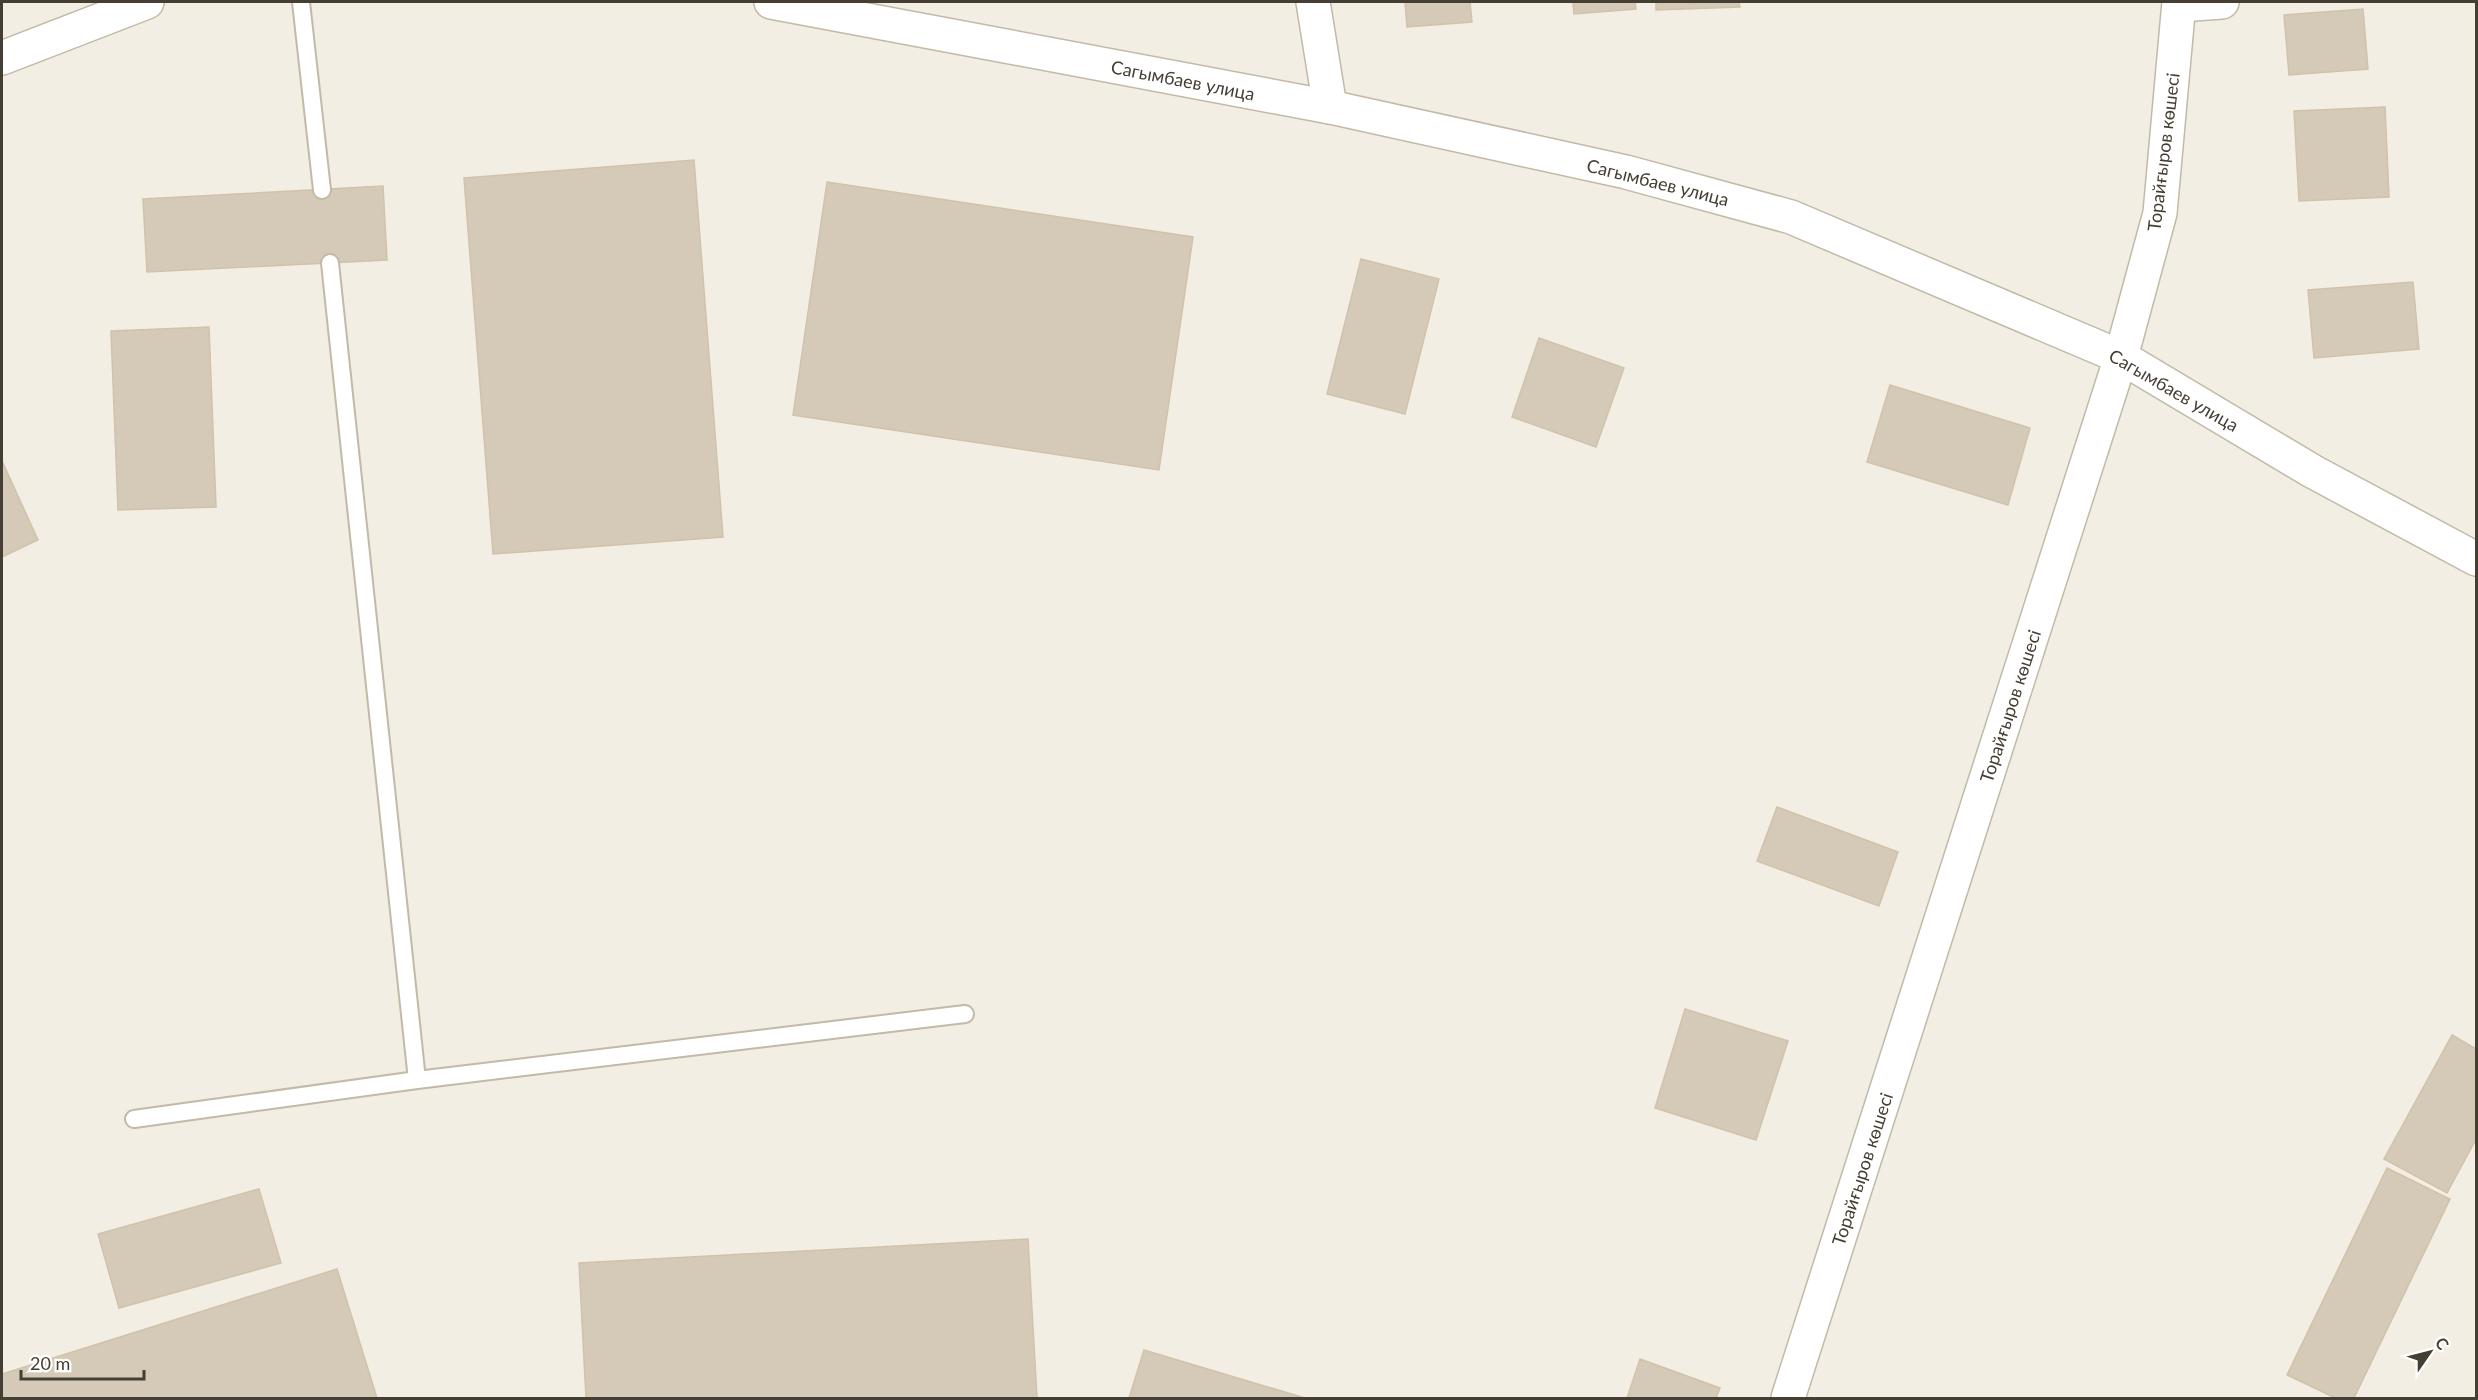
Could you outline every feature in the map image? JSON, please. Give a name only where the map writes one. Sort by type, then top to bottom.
[{"type":"street","points":[[2,58],[147,2]]},
{"type":"street","name":"Сагымбаев улица","points":[[771,2],[1330,107],[1626,172],[1791,217],[2121,357],[2312,471],[2476,559]]},
{"type":"street","points":[[1313,2],[1330,107]]},
{"type":"street","points":[[2179,3],[2222,2]]},
{"type":"street","name":"Торайғыров көшесі","points":[[1788,1398],[2121,357],[2160,213],[2179,3]]},
{"type":"lane","points":[[302,2],[322,190]]},
{"type":"lane","points":[[330,263],[417,1080]]},
{"type":"lane","points":[[134,1119],[417,1080],[965,1014]]},
{"type":"building","points":[[1405,2],[1470,2],[1472,22],[1407,27]]},
{"type":"building","points":[[1573,2],[1635,2],[1636,9],[1574,14]]},
{"type":"building","points":[[1656,2],[1739,2],[1740,7],[1656,10]]},
{"type":"building","points":[[2363,9],[2368,69],[2289,75],[2284,15]]},
{"type":"building","points":[[2385,107],[2389,197],[2299,201],[2294,111]]},
{"type":"building","points":[[694,160],[723,537],[493,554],[464,178]]},
{"type":"building","points":[[827,182],[1193,237],[1159,470],[793,415]]},
{"type":"building","points":[[383,186],[387,260],[147,272],[143,199]]},
{"type":"building","points":[[1361,259],[1439,279],[1405,414],[1327,394]]},
{"type":"building","points":[[2413,282],[2419,349],[2314,358],[2308,290]]},
{"type":"building","points":[[209,327],[216,507],[118,510],[111,331]]},
{"type":"building","points":[[1539,338],[1624,368],[1596,447],[1512,417]]},
{"type":"building","points":[[1890,385],[2030,428],[2008,505],[1867,462]]},
{"type":"building","points":[[2,464],[38,540],[2,557]]},
{"type":"building","points":[[1777,807],[1898,852],[1879,906],[1757,861]]},
{"type":"building","points":[[1685,1009],[1788,1041],[1756,1140],[1655,1108]]},
{"type":"building","points":[[2452,1035],[2476,1049],[2476,1139],[2447,1193],[2384,1159]]},
{"type":"building","points":[[2387,1168],[2450,1199],[2354,1398],[2335,1398],[2287,1375]]},
{"type":"building","points":[[259,1189],[281,1263],[119,1308],[98,1234]]},
{"type":"building","points":[[1028,1239],[1037,1398],[586,1398],[579,1263]]},
{"type":"building","points":[[337,1269],[377,1398],[2,1398],[2,1374]]},
{"type":"building","points":[[1144,1350],[1305,1398],[1129,1398]]},
{"type":"building","points":[[1640,1359],[1720,1388],[1716,1398],[1627,1398]]}]
